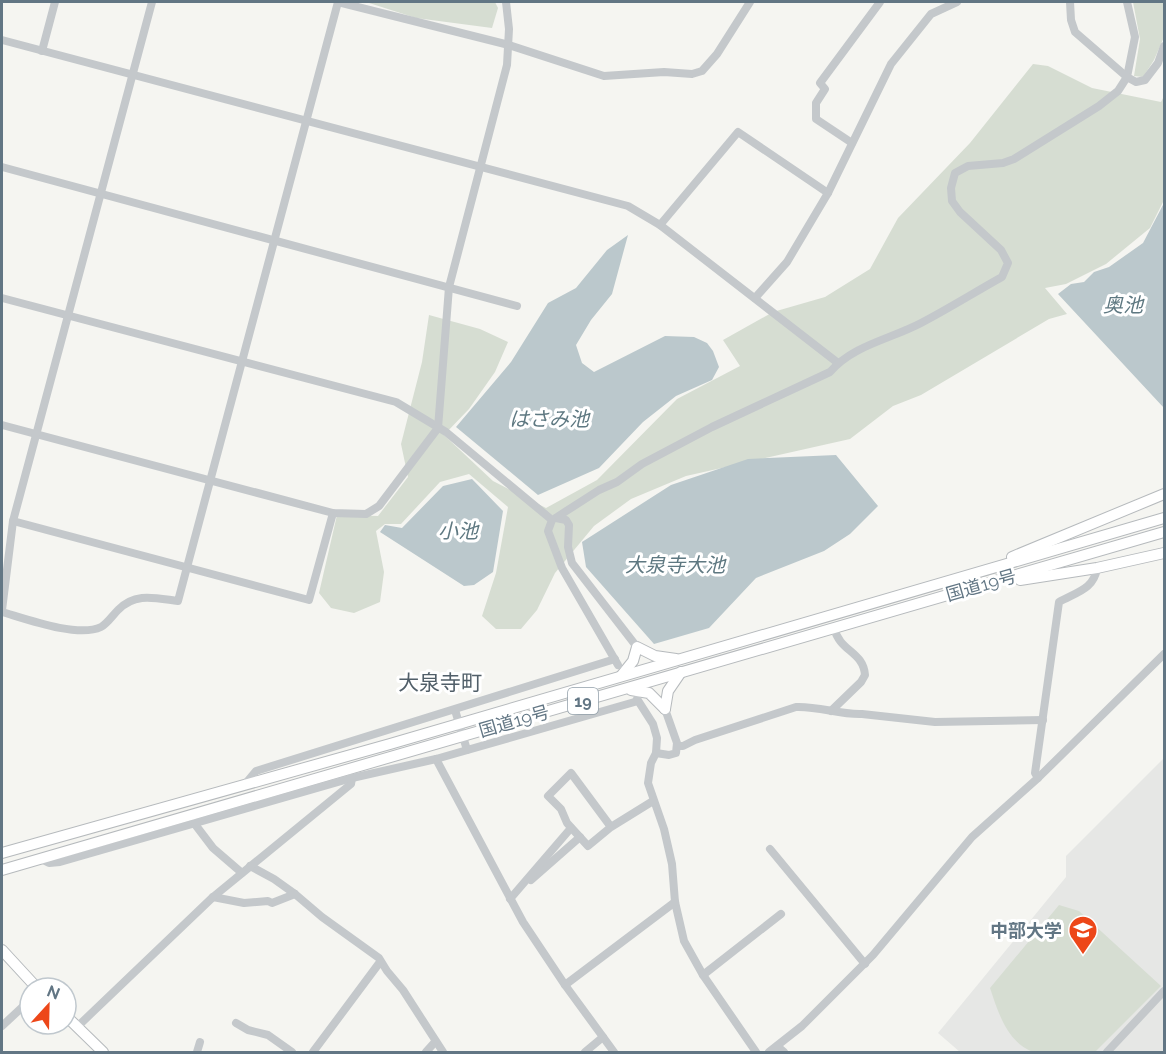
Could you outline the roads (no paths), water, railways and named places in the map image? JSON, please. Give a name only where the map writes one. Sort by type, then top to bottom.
[{"type":"highway","points":[[1002,565],[1014,555],[1164,494]]},
{"type":"highway","name":"国道19号","points":[[2,853],[460,724],[1164,518]]},
{"type":"highway","name":"国道19号","points":[[2,870],[1164,532]]},
{"type":"highway","points":[[1005,578],[1018,581],[1097,568],[1164,553]]},
{"type":"highway","points":[[621,676],[633,661],[637,647],[655,656],[679,660]]},
{"type":"highway","points":[[665,709],[668,691],[681,672]]},
{"type":"highway","points":[[626,689],[649,693],[665,709]]},
{"type":"highway","points":[[2,950],[26,976]]},
{"type":"highway","points":[[78,1027],[101,1052]]},
{"type":"street","points":[[42,51],[55,2]]},
{"type":"street","points":[[152,2],[13,521],[2,611],[64,629],[82,630],[102,627],[124,603],[133,598],[147,596],[178,601],[338,2],[509,45],[604,76],[671,72],[692,74],[702,71],[750,2]]},
{"type":"street","points":[[2,425],[333,513],[366,514],[379,506],[438,428],[449,287],[504,82],[509,45],[506,2]]},
{"type":"street","points":[[852,143],[816,119],[816,103],[825,89],[820,83],[880,2]]},
{"type":"street","points":[[755,298],[787,262],[828,193],[891,64],[931,14],[957,2]]},
{"type":"street","points":[[1070,2],[1071,20],[1075,32],[1127,77],[1136,82],[1145,80],[1158,63],[1164,46]]},
{"type":"street","points":[[246,783],[256,771],[617,662],[562,568],[548,531],[554,519],[599,490],[617,482],[642,464],[712,427],[831,372],[838,363],[870,344],[919,324],[1002,277],[1008,263],[1001,250],[960,212],[952,201],[951,188],[955,173],[968,166],[1003,163],[1014,159],[1118,91],[1127,77],[1135,37],[1127,2]]},
{"type":"street","points":[[2,40],[628,206],[660,225],[838,363]]},
{"type":"street","points":[[660,225],[738,132],[828,193]]},
{"type":"street","points":[[2,167],[517,306]]},
{"type":"street","points":[[2,298],[396,402],[446,432],[554,519],[566,520],[569,525],[568,547],[572,562],[637,647]]},
{"type":"street","points":[[13,521],[309,600],[333,513]]},
{"type":"street","points":[[1038,778],[1035,773],[1059,602],[1090,585],[1095,579],[1097,568]]},
{"type":"street","points":[[831,711],[866,675],[863,662],[840,642],[834,628]]},
{"type":"street","points":[[769,1053],[802,1026],[865,964],[972,837],[1038,778],[1164,654]]},
{"type":"street","points":[[41,859],[49,863],[60,862],[352,778],[436,759],[637,699],[653,724],[657,738],[656,753],[651,763],[648,783],[664,829],[672,864],[675,902],[684,940],[703,975],[756,1053]]},
{"type":"street","points":[[677,746],[683,746],[796,707],[811,706],[850,714],[935,722],[1043,720]]},
{"type":"street","points":[[656,753],[669,755],[676,753],[677,746],[665,709]]},
{"type":"street","points":[[455,710],[467,750]]},
{"type":"street","points":[[436,759],[510,899],[565,985],[614,1053]]},
{"type":"street","points":[[611,827],[571,773],[548,796],[561,809],[571,828],[588,846],[611,827],[653,801]]},
{"type":"street","points":[[78,1027],[213,897],[351,784],[352,778]]},
{"type":"street","points":[[194,824],[213,848],[242,873]]},
{"type":"street","points":[[510,899],[571,828]]},
{"type":"street","points":[[510,899],[580,837]]},
{"type":"street","points":[[770,849],[865,964]]},
{"type":"street","points":[[250,866],[274,879],[379,958],[403,990],[443,1053]]},
{"type":"street","points":[[213,897],[244,903],[268,901],[272,903],[295,894]]},
{"type":"street","points":[[565,985],[675,902]]},
{"type":"street","points":[[703,975],[781,914]]},
{"type":"street","points":[[313,1053],[380,962]]},
{"type":"street","points":[[1107,1053],[1164,991]]},
{"type":"street","points":[[2,1026],[18,1011]]},
{"type":"street","points":[[236,1023],[248,1030],[268,1035],[292,1053]]},
{"type":"street","points":[[585,1053],[603,1037]]},
{"type":"street","points":[[197,1053],[200,1042]]},
{"type":"street","points":[[426,1053],[435,1042]]},
{"type":"street","points":[[777,1046],[784,1053]]},
{"type":"water","name":"奥池","points":[[1164,203],[1164,408],[1058,294],[1071,284],[1084,282],[1094,272],[1109,267],[1143,243]]},
{"type":"water","name":"はさみ池","points":[[628,235],[612,294],[591,320],[576,345],[582,363],[594,372],[665,336],[694,337],[707,343],[719,367],[712,380],[676,396],[643,422],[599,468],[538,495],[456,427],[511,362],[548,303],[576,288],[607,250]]},
{"type":"water","name":"大泉寺大池","points":[[836,455],[878,506],[850,534],[824,551],[756,578],[709,628],[654,644],[586,567],[582,542],[671,485],[748,459]]},
{"type":"water","name":"小池","points":[[472,479],[503,511],[493,572],[474,585],[464,586],[380,532],[385,525],[402,528],[443,486]]},
{"type":"place","name":"中部大学","points":[[1083,956]]},
{"type":"district","name":"大泉寺町","points":[[440,682]]}]
